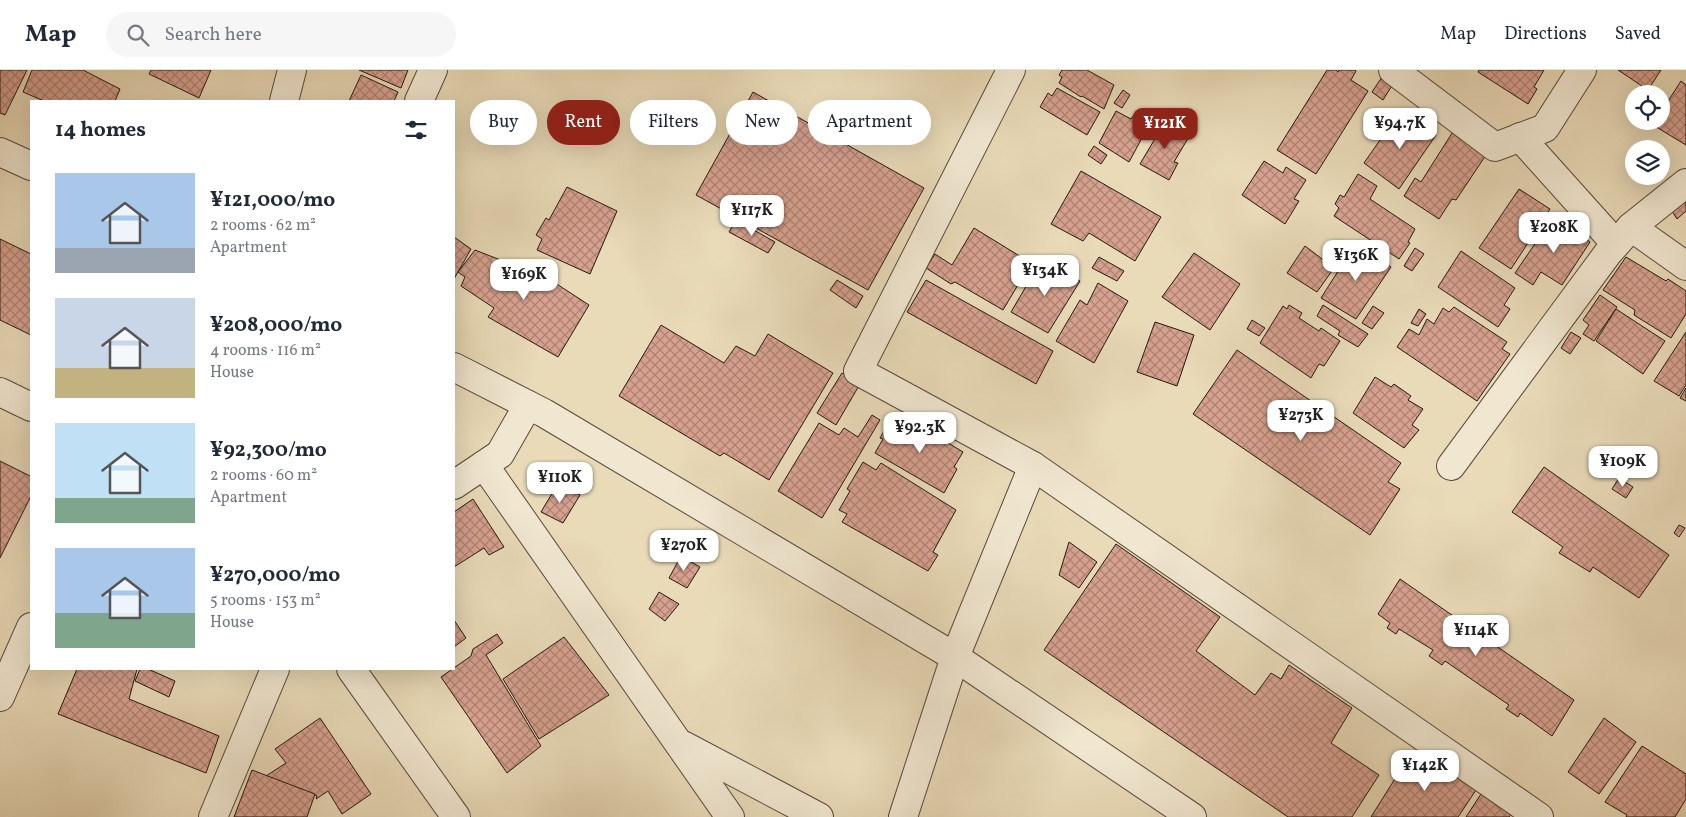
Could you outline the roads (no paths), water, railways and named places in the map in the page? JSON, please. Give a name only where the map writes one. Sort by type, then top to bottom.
[{"type":"street","points":[[284,100],[292,70]]},
{"type":"street","points":[[418,100],[433,70]]},
{"type":"street","points":[[1011,70],[858,371],[1033,466],[1539,817]]},
{"type":"street","points":[[1393,70],[1495,147],[1544,128],[1582,70]]},
{"type":"street","points":[[1520,137],[1624,236],[1686,266]]},
{"type":"street","points":[[0,152],[30,166]]},
{"type":"street","points":[[1451,466],[1608,253],[1624,236],[1686,183]]},
{"type":"street","points":[[455,368],[544,413],[955,657],[1192,817]]},
{"type":"street","points":[[0,392],[30,407]]},
{"type":"street","points":[[455,484],[500,454],[528,405]]},
{"type":"street","points":[[484,465],[730,817]]},
{"type":"street","points":[[903,817],[955,657],[1033,466]]},
{"type":"street","points":[[0,697],[30,629]]},
{"type":"street","points":[[214,817],[275,670]]},
{"type":"street","points":[[352,670],[445,811]]},
{"type":"street","points":[[678,742],[819,817]]}]
